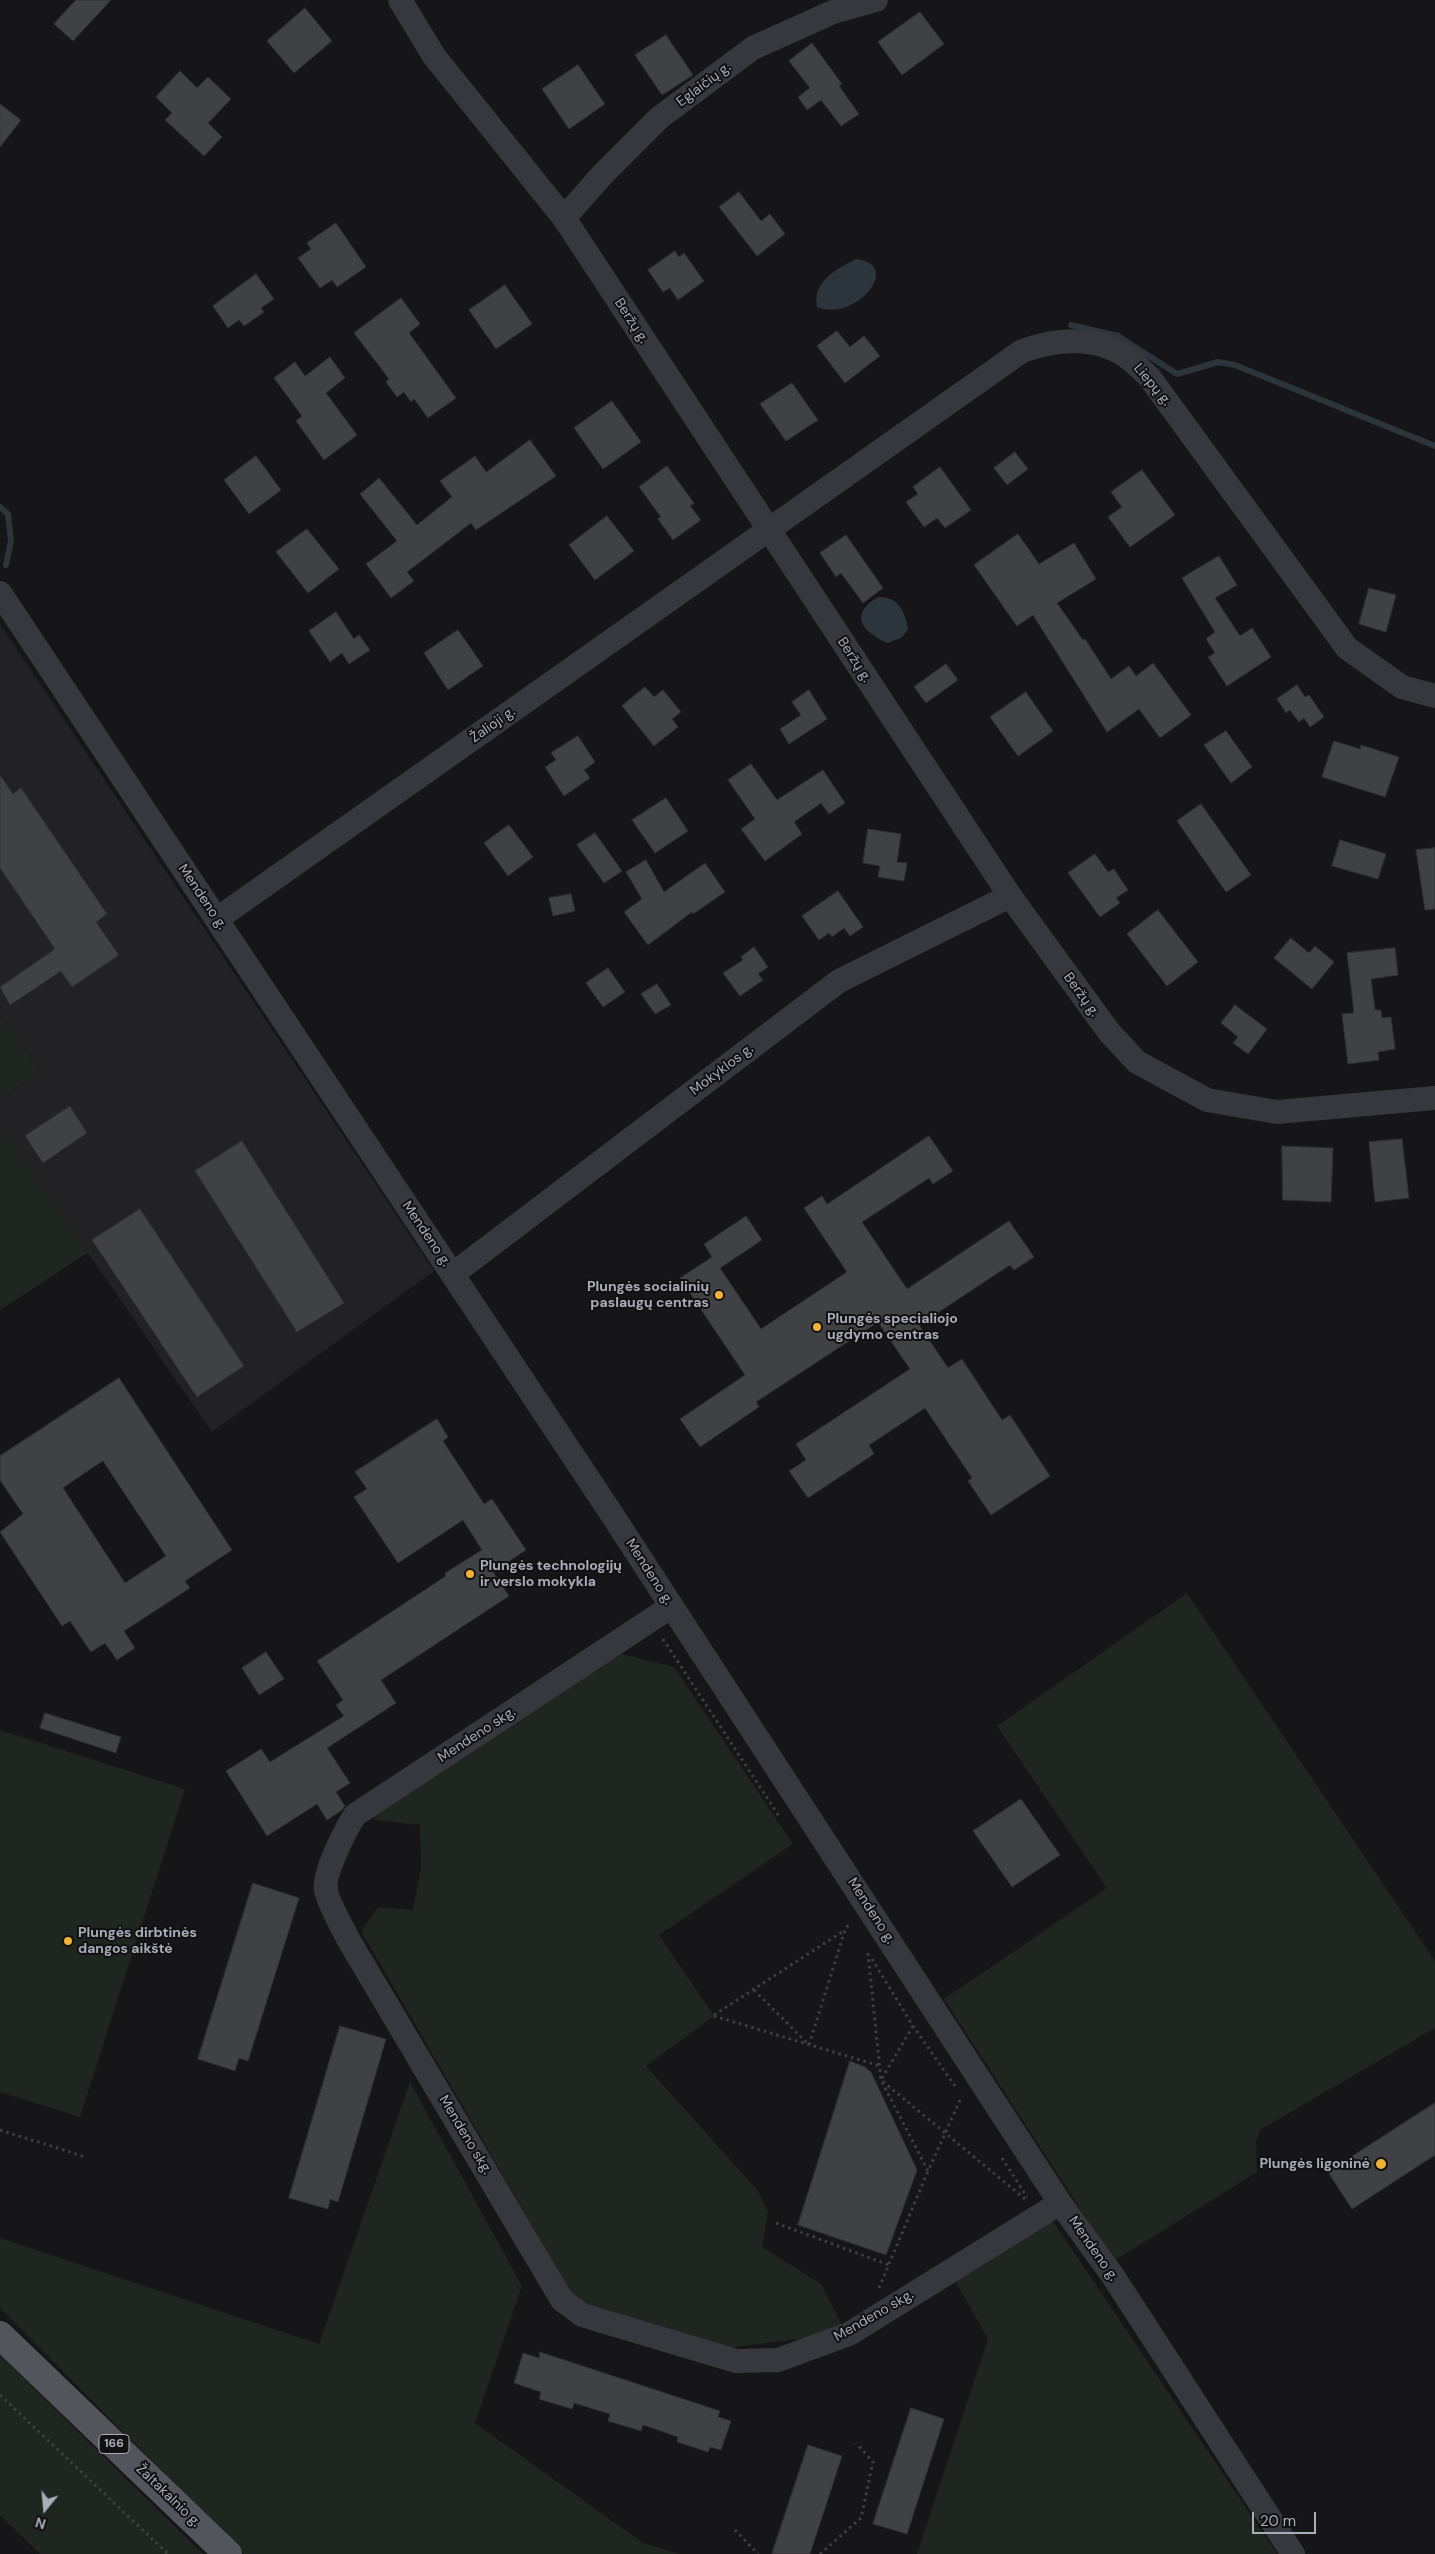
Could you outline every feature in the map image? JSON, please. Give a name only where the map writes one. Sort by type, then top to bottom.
[{"type":"main road","name":"Žaltakalnio g.","points":[[0,2335],[228,2554]]},
{"type":"street","name":"Beržų g.","points":[[400,0],[434,56],[564,218],[1010,896],[1109,1032],[1137,1062],[1207,1100],[1277,1112],[1435,1098]]},
{"type":"street","name":"Eglaičių g.","points":[[564,218],[604,173],[658,118],[753,48],[833,12],[876,0]]},
{"type":"street","name":"Liepų g.","points":[[768,530],[1022,350],[1043,343],[1068,340],[1100,345],[1126,356],[1150,378],[1347,648],[1402,687],[1435,696]]},
{"type":"street","name":"Žalioji g.","points":[[217,919],[768,530]]},
{"type":"street","name":"Mendeno g.","points":[[0,593],[672,1606],[1060,2203],[1113,2276],[1293,2554]]},
{"type":"street","name":"Mokyklos g.","points":[[453,1274],[839,981],[1010,896]]},
{"type":"street","name":"Mendeno skg.","points":[[672,1606],[355,1815],[343,1833],[325,1890],[348,1939],[562,2300],[582,2315],[736,2361],[778,2360],[849,2334],[1060,2203]]},
{"type":"path","points":[[651,1620],[781,1820]]},
{"type":"path","points":[[845,1918],[854,1931]]},
{"type":"path","points":[[809,2045],[845,1930],[849,1924]]},
{"type":"path","points":[[845,1930],[714,2016],[880,2066]]},
{"type":"path","points":[[863,2325],[962,2096],[913,2026],[864,1946]]},
{"type":"path","points":[[868,1953],[882,2080],[928,2171]]},
{"type":"path","points":[[754,1990],[809,2045]]},
{"type":"path","points":[[882,2080],[913,2026]]},
{"type":"path","points":[[882,2080],[1031,2204]]},
{"type":"path","points":[[0,2130],[86,2157]]},
{"type":"path","points":[[776,2223],[888,2265]]},
{"type":"path","points":[[0,2395],[168,2554]]},
{"type":"path","points":[[820,2554],[861,2518],[873,2462],[856,2442]]},
{"type":"path","points":[[734,2530],[758,2554]]},
{"type":"shaded area","points":[[856,259],[870,263],[876,271],[875,281],[869,291],[859,300],[846,307],[832,310],[817,307],[816,298],[822,283],[841,267]]},
{"type":"shaded area","points":[[878,597],[891,599],[899,606],[905,616],[908,629],[901,638],[887,643],[865,628],[861,616],[863,610]]},
{"type":"shaded area","points":[[0,624],[434,1271],[212,1432],[0,1126],[0,1101],[40,1070],[0,1016]]},
{"type":"shaded area","points":[[0,1016],[40,1070],[0,1101]]},
{"type":"shaded area","points":[[0,1126],[89,1252],[0,1310]]},
{"type":"shaded area","points":[[1187,1593],[1435,1961],[1435,2028],[1260,2130],[1256,2142],[1257,2172],[1114,2261],[944,1999],[1107,1888],[997,1726]]},
{"type":"shaded area","points":[[618,1653],[674,1667],[793,1844],[659,1935],[714,2016],[646,2066],[759,2192],[768,2212],[762,2247],[821,2284],[842,2325],[820,2336],[728,2348],[577,2303],[361,1931],[378,1907],[413,1910],[421,1868],[420,1825],[374,1820],[375,1810]]},
{"type":"shaded area","name":"Plungės dirbtinės dangos aikštė","points":[[0,1730],[185,1789],[80,2117],[0,2092]]},
{"type":"shaded area","points":[[410,2082],[522,2286],[475,2423],[643,2543],[680,2554],[244,2554],[0,2308],[0,2238],[319,2344]]},
{"type":"shaded area","points":[[1051,2218],[1277,2554],[917,2554],[988,2339],[953,2277]]},
{"type":"shaded area","points":[[0,2355],[203,2554],[40,2554],[0,2515]]},
{"type":"building","points":[[76,0],[111,0],[73,41],[54,24]]},
{"type":"building","points":[[305,8],[332,41],[294,73],[267,41]]},
{"type":"building","points":[[920,12],[944,44],[902,75],[878,42]]},
{"type":"building","points":[[666,35],[693,75],[662,95],[635,55]]},
{"type":"building","points":[[812,43],[842,84],[839,86],[859,114],[841,126],[821,100],[807,110],[798,97],[810,88],[789,61]]},
{"type":"building","points":[[578,65],[605,104],[569,129],[542,89]]},
{"type":"building","points":[[180,71],[197,88],[208,77],[231,99],[208,123],[222,137],[204,156],[165,120],[172,113],[156,97]]},
{"type":"building","points":[[0,104],[21,120],[0,147]]},
{"type":"building","points":[[739,192],[761,221],[770,214],[785,234],[757,256],[719,207]]},
{"type":"building","points":[[336,223],[366,267],[337,287],[332,280],[320,288],[298,258],[311,249],[307,243]]},
{"type":"building","points":[[675,251],[679,257],[684,253],[704,281],[678,300],[670,288],[663,292],[648,270]]},
{"type":"building","points":[[256,274],[274,299],[261,308],[264,312],[244,326],[239,320],[228,328],[213,306]]},
{"type":"building","points":[[505,285],[532,324],[496,349],[469,310]]},
{"type":"building","points":[[401,298],[420,324],[409,333],[456,398],[428,418],[414,399],[411,402],[404,392],[397,397],[386,382],[389,379],[354,333]]},
{"type":"building","points":[[837,331],[850,347],[864,336],[880,356],[845,383],[817,346]]},
{"type":"building","points":[[330,357],[345,378],[326,393],[357,435],[324,460],[296,421],[302,416],[274,378],[295,362],[305,376]]},
{"type":"building","points":[[792,383],[818,420],[786,441],[760,404]]},
{"type":"building","points":[[612,401],[641,442],[603,469],[574,428]]},
{"type":"building","points":[[530,440],[556,476],[476,530],[471,523],[407,572],[414,581],[391,598],[366,564],[397,541],[360,494],[379,478],[417,525],[452,497],[440,481],[475,456],[486,472]]},
{"type":"building","points":[[1015,452],[1028,469],[1007,485],[994,468]]},
{"type":"building","points":[[256,456],[281,490],[249,514],[224,480]]},
{"type":"building","points":[[667,466],[694,503],[690,506],[701,520],[673,540],[658,519],[661,517],[639,487]]},
{"type":"building","points":[[940,467],[971,510],[945,528],[937,518],[924,527],[906,502],[918,494],[913,487]]},
{"type":"building","points":[[1142,470],[1175,515],[1130,547],[1108,517],[1122,507],[1111,492]]},
{"type":"building","points":[[607,516],[634,551],[595,580],[569,545]]},
{"type":"building","points":[[307,529],[339,569],[308,593],[276,552]]},
{"type":"building","points":[[1018,534],[1039,564],[1074,543],[1096,579],[1057,603],[1083,640],[1085,639],[1111,679],[1129,666],[1136,676],[1153,663],[1191,715],[1160,738],[1139,709],[1107,732],[1033,615],[1017,626],[974,565]]},
{"type":"building","points":[[846,535],[883,588],[863,603],[841,573],[836,577],[820,553]]},
{"type":"building","points":[[1219,556],[1237,585],[1215,598],[1240,636],[1252,628],[1271,657],[1227,686],[1208,657],[1215,653],[1206,639],[1215,632],[1182,578]]},
{"type":"building","points":[[1369,588],[1396,595],[1386,632],[1359,624]]},
{"type":"building","points":[[336,612],[354,639],[359,635],[370,650],[349,664],[342,653],[330,662],[309,631]]},
{"type":"building","points":[[458,630],[483,666],[448,690],[424,653]]},
{"type":"building","points":[[946,664],[958,680],[926,703],[914,687]]},
{"type":"building","points":[[1297,685],[1305,697],[1309,695],[1324,717],[1310,727],[1304,718],[1299,722],[1290,710],[1286,713],[1277,699]]},
{"type":"building","points":[[645,687],[654,697],[663,690],[681,712],[672,719],[678,727],[654,746],[622,706]]},
{"type":"building","points":[[809,690],[827,719],[789,744],[780,729],[801,715],[792,702]]},
{"type":"building","points":[[1026,692],[1053,731],[1018,756],[990,717]]},
{"type":"building","points":[[1226,731],[1252,767],[1231,783],[1204,745]]},
{"type":"building","points":[[578,736],[595,762],[584,770],[590,778],[564,796],[545,767],[556,760],[551,753]]},
{"type":"building","points":[[1334,741],[1360,749],[1361,745],[1399,757],[1385,797],[1322,777]]},
{"type":"building","points":[[751,764],[777,800],[823,770],[845,803],[829,814],[821,803],[794,822],[802,834],[765,861],[741,829],[755,819],[728,780]]},
{"type":"building","points":[[0,775],[13,794],[21,788],[107,914],[96,922],[119,955],[72,987],[61,971],[10,1005],[0,987],[55,949],[0,868]]},
{"type":"building","points":[[666,798],[688,831],[655,853],[632,820]]},
{"type":"building","points":[[1201,804],[1251,875],[1226,892],[1177,821]]},
{"type":"building","points":[[509,825],[533,857],[508,876],[484,843]]},
{"type":"building","points":[[868,829],[901,834],[897,862],[907,863],[904,881],[878,877],[880,866],[863,863]]},
{"type":"building","points":[[595,833],[622,871],[604,883],[577,845]]},
{"type":"building","points":[[1340,840],[1386,854],[1378,879],[1332,866]]},
{"type":"building","points":[[1435,848],[1435,909],[1425,910],[1416,850]]},
{"type":"building","points":[[1095,854],[1108,872],[1114,869],[1128,890],[1116,898],[1120,903],[1100,917],[1068,873]]},
{"type":"building","points":[[646,860],[664,892],[705,863],[725,892],[693,914],[692,912],[648,945],[624,912],[642,899],[626,872]]},
{"type":"building","points":[[838,891],[863,927],[850,936],[844,928],[832,937],[829,933],[819,940],[802,916]]},
{"type":"building","points":[[571,894],[575,911],[553,916],[549,898]]},
{"type":"building","points":[[1158,910],[1198,962],[1167,986],[1127,934]]},
{"type":"building","points":[[1291,938],[1309,953],[1315,946],[1334,962],[1312,989],[1274,958]]},
{"type":"building","points":[[754,947],[768,967],[758,974],[763,980],[740,996],[723,973],[743,960],[741,957]]},
{"type":"building","points":[[1395,948],[1398,975],[1371,979],[1375,1010],[1381,1010],[1382,1018],[1391,1017],[1395,1049],[1378,1052],[1379,1060],[1348,1064],[1342,1014],[1354,1013],[1347,953]]},
{"type":"building","points":[[608,968],[625,992],[603,1007],[586,983]]},
{"type":"building","points":[[657,984],[671,1005],[655,1014],[641,994]]},
{"type":"building","points":[[1235,1005],[1267,1029],[1248,1054],[1233,1043],[1238,1037],[1221,1023]]},
{"type":"building","points":[[70,1106],[87,1133],[43,1163],[25,1136]]},
{"type":"building","name":"Plungės specialiojo ugdymo centras","points":[[929,1136],[953,1171],[933,1184],[929,1178],[862,1222],[907,1289],[1009,1221],[1034,1257],[1014,1270],[1010,1265],[919,1325],[948,1368],[962,1359],[1002,1420],[1010,1415],[1050,1476],[991,1515],[968,1481],[972,1478],[925,1408],[869,1445],[874,1454],[808,1498],[789,1471],[806,1460],[796,1444],[910,1369],[878,1322],[756,1402],[759,1407],[700,1447],[680,1419],[745,1375],[680,1278],[712,1257],[704,1244],[746,1216],[762,1240],[720,1268],[761,1329],[847,1272],[804,1208],[822,1196],[827,1204]]},
{"type":"building","points":[[1402,1139],[1409,1198],[1375,1202],[1369,1142]]},
{"type":"building","points":[[242,1141],[344,1303],[297,1332],[195,1171]]},
{"type":"building","points":[[1282,1146],[1333,1148],[1331,1202],[1283,1200]]},
{"type":"building","points":[[140,1209],[244,1366],[197,1397],[92,1240]]},
{"type":"building","points":[[119,1378],[232,1550],[185,1581],[190,1588],[124,1631],[135,1648],[117,1660],[105,1643],[91,1652],[70,1621],[62,1626],[0,1532],[23,1514],[0,1480],[0,1456]],"holes":[[[103,1461],[166,1556],[125,1583],[63,1488]]]},
{"type":"building","name":"Plungės technologijų ir verslo mokykla","points":[[437,1419],[448,1437],[443,1441],[484,1504],[492,1499],[526,1550],[493,1572],[509,1596],[381,1680],[396,1703],[327,1748],[350,1783],[336,1792],[345,1806],[342,1810],[327,1820],[317,1804],[267,1836],[226,1771],[261,1749],[270,1762],[344,1716],[336,1705],[343,1700],[317,1661],[446,1576],[445,1573],[482,1550],[463,1520],[398,1563],[354,1497],[367,1489],[355,1472]]},
{"type":"building","points":[[266,1652],[284,1679],[259,1695],[242,1668]]},
{"type":"building","points":[[45,1713],[121,1737],[116,1753],[40,1728]]},
{"type":"building","points":[[1021,1799],[1060,1855],[1012,1887],[973,1831]]},
{"type":"building","points":[[253,1883],[299,1898],[248,2061],[239,2058],[235,2071],[198,2059]]},
{"type":"building","points":[[340,2026],[386,2039],[338,2202],[330,2199],[328,2209],[289,2198]]},
{"type":"building","points":[[850,2061],[865,2067],[871,2072],[917,2170],[886,2255],[798,2225]]},
{"type":"building","name":"Plungės ligoninė","points":[[1435,2103],[1435,2155],[1352,2209],[1328,2172]]},
{"type":"building","points":[[540,2352],[720,2411],[718,2417],[731,2421],[721,2450],[710,2447],[708,2452],[677,2442],[678,2437],[643,2425],[641,2431],[608,2421],[610,2414],[574,2403],[572,2409],[539,2399],[541,2392],[514,2383],[523,2353],[539,2358]]},
{"type":"building","points":[[911,2408],[944,2419],[907,2534],[873,2524]]},
{"type":"building","points":[[808,2445],[842,2456],[810,2554],[772,2554]]},
{"type":"waterway","points":[[1071,325],[1118,336],[1177,374],[1218,362],[1235,365],[1435,446]]},
{"type":"waterway","points":[[0,507],[8,514],[11,541],[6,565]]},
{"type":"place","name":"Plungės socialinių paslaugų centras","points":[[719,1295]]},
{"type":"place","name":"Plungės specialiojo ugdymo centras","points":[[817,1327]]},
{"type":"place","name":"Plungės technologijų ir verslo mokykla","points":[[470,1574]]},
{"type":"place","name":"Plungės dirbtinės dangos aikštė","points":[[68,1941]]},
{"type":"place","name":"Plungės ligoninė","points":[[1381,2164]]}]
